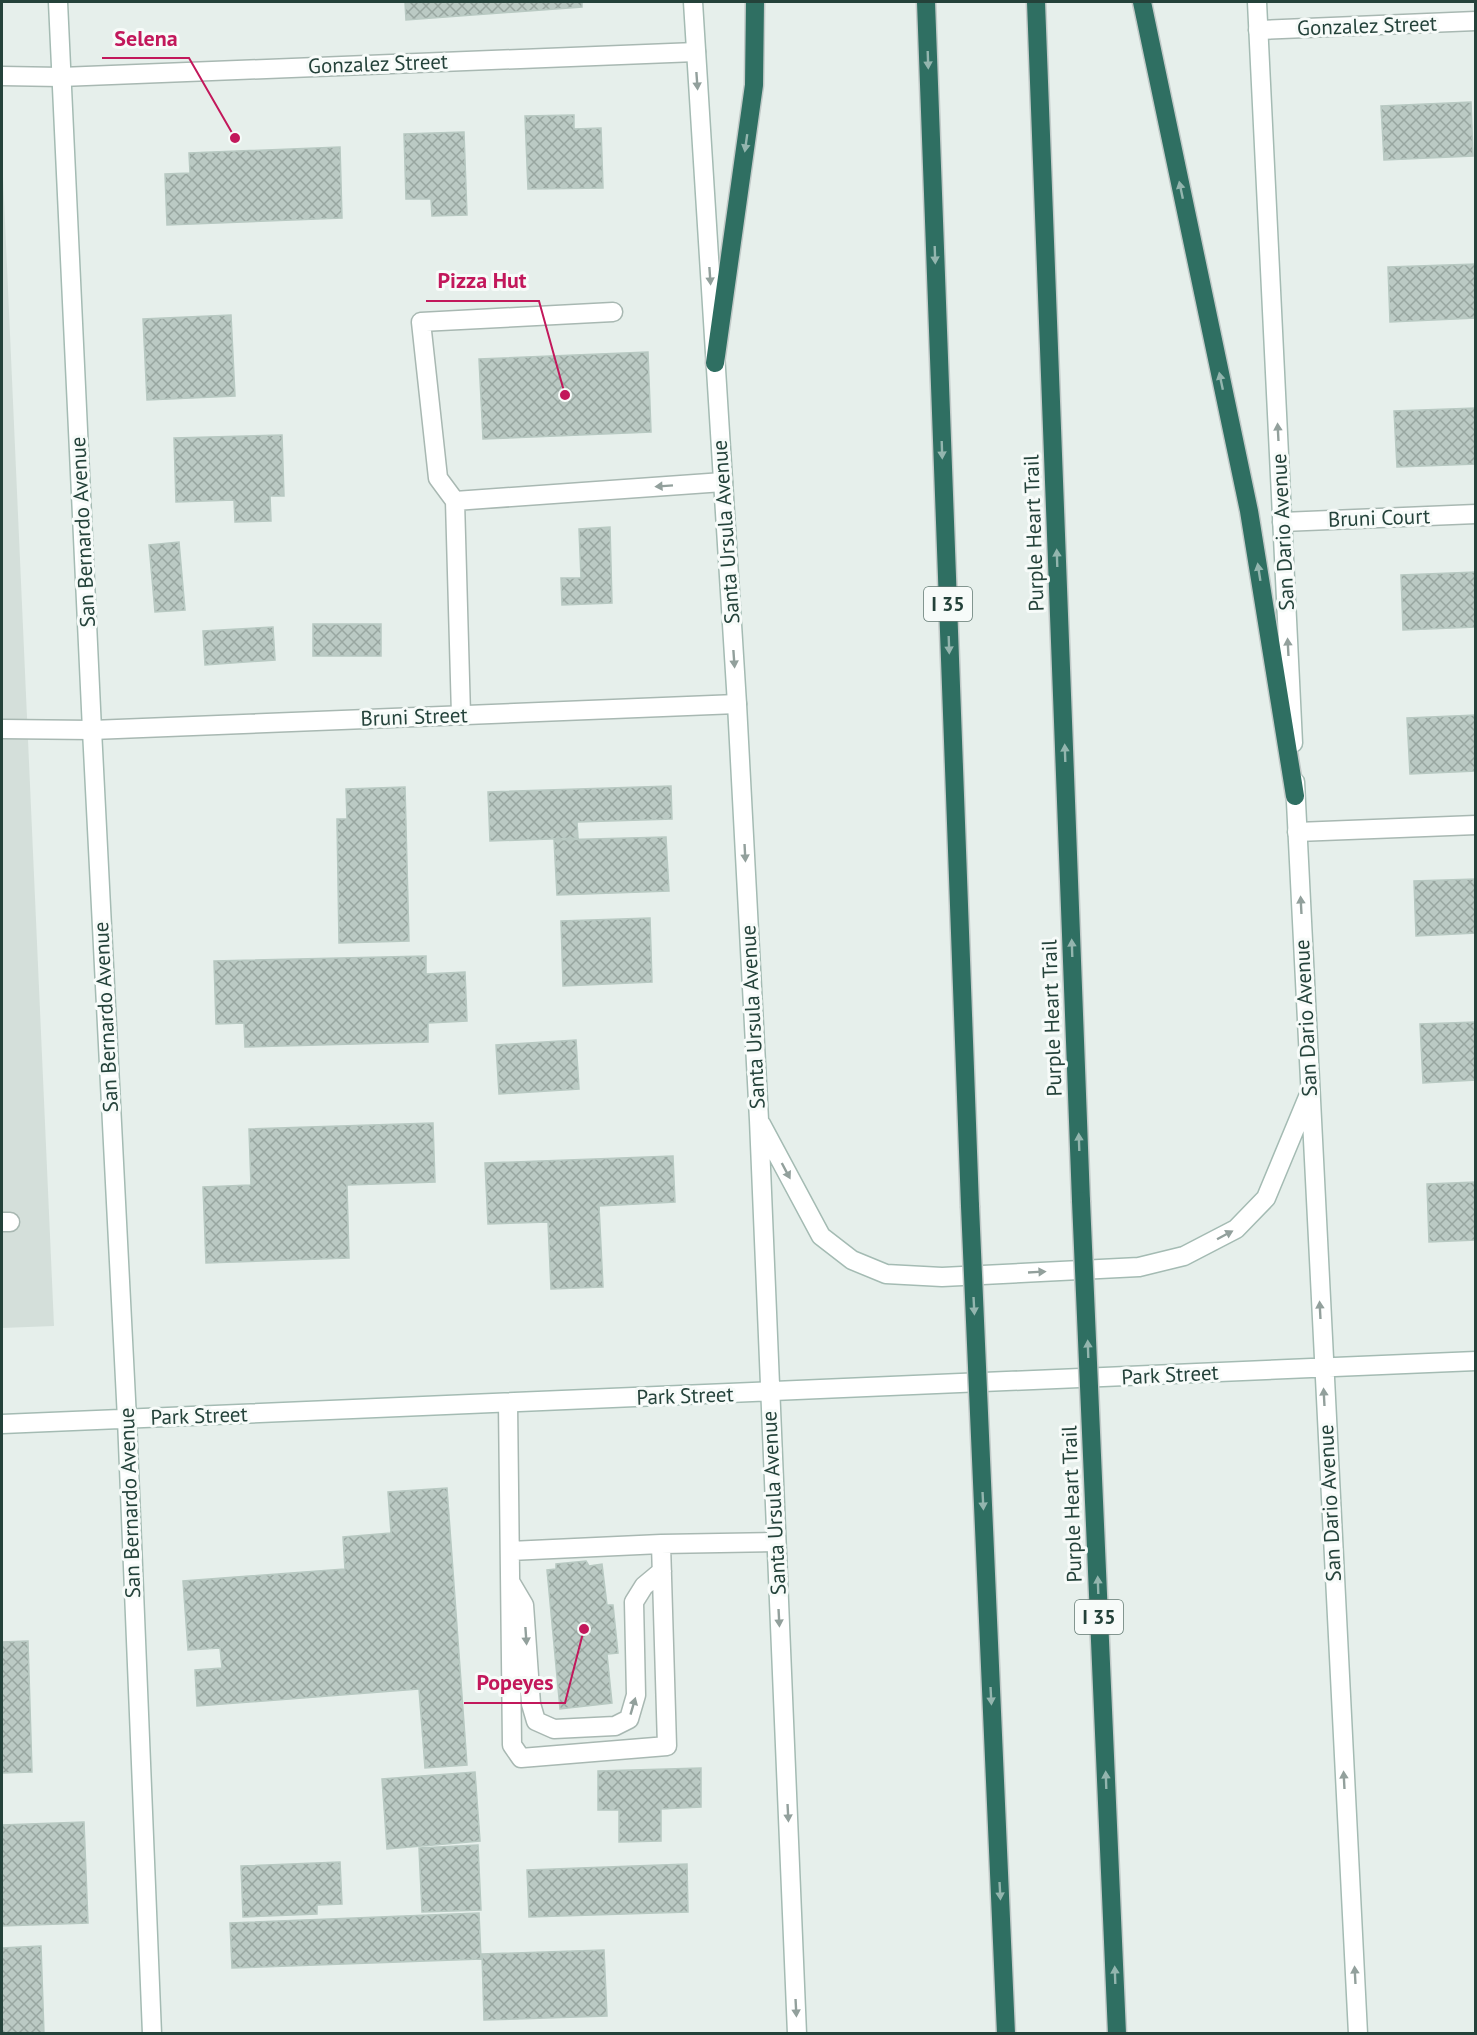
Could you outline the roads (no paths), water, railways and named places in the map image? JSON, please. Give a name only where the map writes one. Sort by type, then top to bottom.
[{"type":"highway","points":[[715,363],[754,85],[755,2]]},
{"type":"highway","name":"I 35","points":[[926,2],[970,1206],[1006,2034]]},
{"type":"highway","name":"Purple Heart Trail","points":[[1036,2],[1117,2034]]},
{"type":"highway","points":[[1142,2],[1249,511],[1295,796]]},
{"type":"main road","name":"San Bernardo Avenue","points":[[58,2],[127,1419],[152,2034]]},
{"type":"main road","name":"Santa Ursula Avenue","points":[[693,2],[737,704],[759,1120],[797,2034]]},
{"type":"main road","name":"San Dario Avenue","points":[[1257,2],[1323,1368],[1358,2034]]},
{"type":"main road","name":"Gonzalez Street","points":[[1258,30],[1476,21]]},
{"type":"main road","name":"Gonzalez Street","points":[[2,76],[61,77],[696,52]]},
{"type":"main road","points":[[461,715],[455,501],[438,478],[421,321],[613,312]]},
{"type":"main road","points":[[455,501],[723,482]]},
{"type":"main road","name":"Bruni Court","points":[[1282,522],[1476,514]]},
{"type":"main road","name":"Bruni Street","points":[[2,729],[92,730],[737,704]]},
{"type":"main road","points":[[1297,832],[1476,825]]},
{"type":"main road","points":[[759,1120],[821,1236],[852,1260],[886,1274],[942,1277],[1139,1267],[1185,1256],[1236,1229],[1266,1198],[1310,1092]]},
{"type":"main road","name":"Park Street","points":[[2,1424],[1476,1361]]},
{"type":"main road","points":[[508,1403],[512,1744],[521,1758],[667,1746],[661,1544]]},
{"type":"main road","points":[[510,1551],[661,1544],[776,1542]]},
{"type":"main road","points":[[510,1582],[524,1605],[531,1704],[536,1721],[554,1729],[615,1726],[629,1719],[636,1695],[634,1602],[644,1586],[662,1571]]},
{"type":"place","name":"Selena","points":[[235,138]]},
{"type":"place","name":"Pizza Hut","points":[[565,395]]},
{"type":"place","name":"Popeyes","points":[[584,1629]]}]
